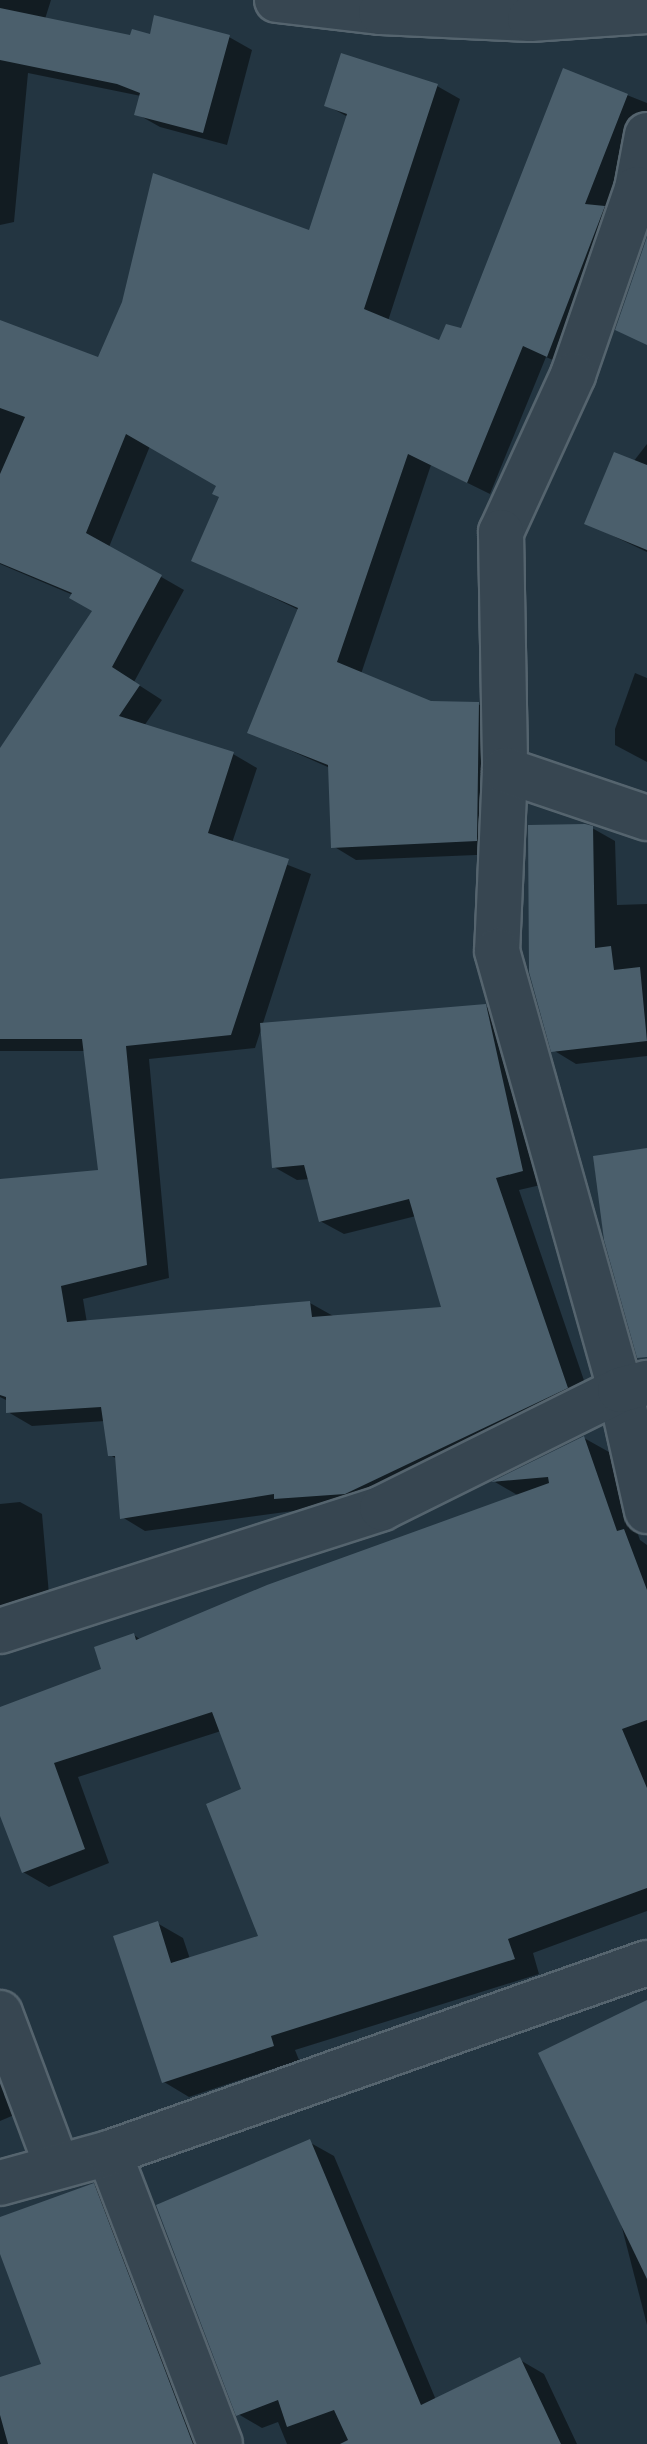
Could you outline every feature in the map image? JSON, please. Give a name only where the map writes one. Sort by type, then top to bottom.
[{"type":"street","points":[[277,0],[381,12],[530,19],[647,11]]},
{"type":"street","points":[[647,135],[637,189],[573,375],[501,532],[505,770],[497,951],[633,1386],[647,1511]]},
{"type":"street","points":[[505,770],[647,818]]},
{"type":"street","points":[[0,1631],[382,1508],[633,1386]]},
{"type":"street","points":[[0,2183],[109,2153],[647,1963]]},
{"type":"street","points":[[0,2013],[57,2166]]},
{"type":"street","points":[[109,2153],[220,2444]]},
{"type":"building","points":[[0,8],[130,35],[132,29],[150,34],[154,15],[230,35],[203,133],[134,115],[140,93],[117,84],[0,60]]},
{"type":"building","points":[[341,53],[438,84],[364,309],[439,340],[446,324],[461,328],[563,68],[628,94],[585,204],[605,206],[547,357],[523,346],[467,483],[408,454],[337,662],[431,701],[479,702],[477,841],[331,848],[328,765],[247,733],[298,608],[191,561],[219,497],[212,494],[216,486],[126,434],[86,533],[162,575],[112,667],[140,685],[119,716],[234,752],[208,833],[289,859],[231,1035],[126,1046],[147,1265],[61,1286],[67,1322],[310,1301],[312,1317],[441,1307],[409,1199],[319,1222],[304,1165],[272,1168],[260,1023],[486,1004],[523,1171],[496,1178],[568,1388],[345,1494],[274,1499],[274,1494],[120,1519],[115,1456],[108,1456],[101,1407],[6,1413],[6,1397],[0,1395],[0,1179],[98,1170],[82,1039],[0,1039],[0,748],[92,611],[69,598],[72,593],[0,563],[0,474],[25,417],[0,408],[0,320],[98,357],[122,302],[153,173],[309,230],[347,114],[324,106]]},
{"type":"building","points":[[647,237],[647,345],[615,330]]},
{"type":"building","points":[[614,452],[647,465],[647,550],[584,524]]},
{"type":"building","points":[[528,825],[593,826],[595,948],[611,946],[614,970],[640,967],[647,1041],[551,1052],[529,972]]},
{"type":"building","points":[[647,1148],[647,1357],[637,1358],[604,1240],[593,1156]]},
{"type":"building","points":[[584,1436],[617,1531],[624,1529],[647,1590],[647,1720],[622,1729],[647,1788],[647,1888],[508,1939],[515,1959],[271,2036],[274,2046],[162,2083],[113,1936],[158,1921],[171,1963],[258,1936],[206,1804],[241,1789],[212,1712],[54,1763],[85,1849],[22,1873],[0,1816],[0,1707],[101,1669],[94,1647],[134,1633],[136,1640],[267,1585],[549,1483],[548,1477],[491,1482]]},
{"type":"building","points":[[647,2000],[647,2279],[538,2053]]},
{"type":"building","points":[[310,2139],[421,2405],[520,2357],[561,2444],[340,2444],[348,2440],[334,2410],[287,2427],[278,2400],[236,2416],[156,2205]]},
{"type":"building","points":[[94,2183],[193,2444],[8,2444],[0,2415],[0,2377],[41,2364],[0,2254],[0,2217]]}]
